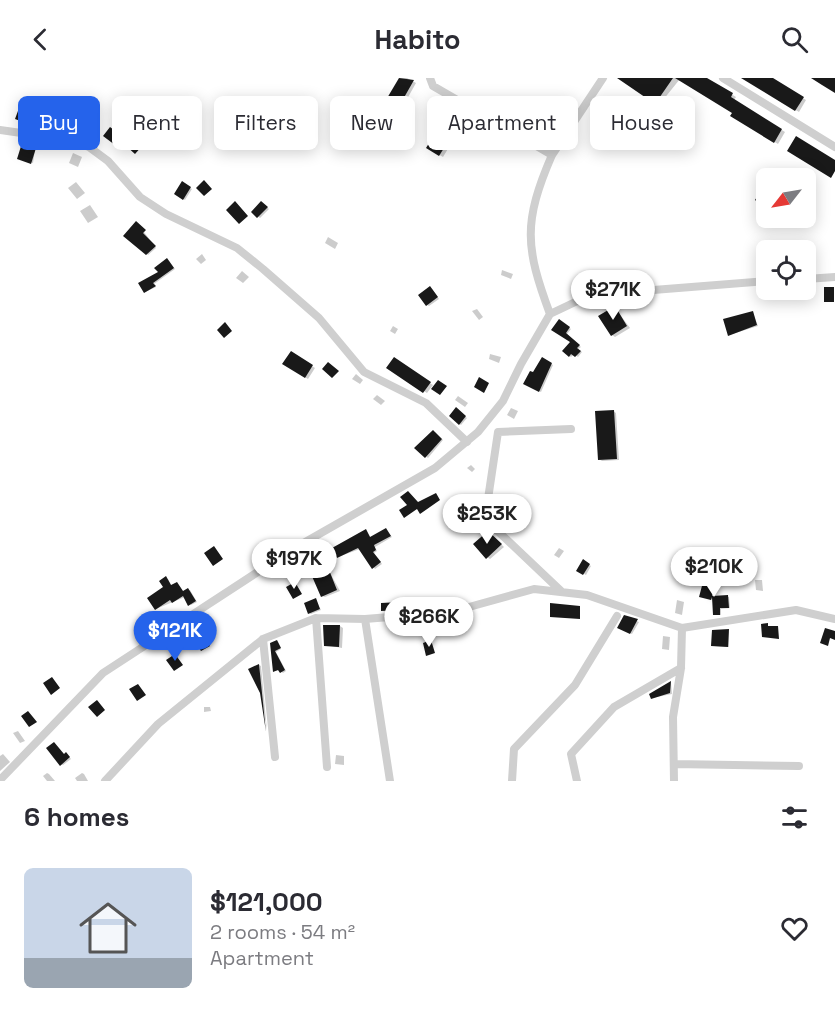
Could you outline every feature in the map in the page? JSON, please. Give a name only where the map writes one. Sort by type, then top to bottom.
[{"type":"street","points":[[430,78],[433,86],[552,155]]},
{"type":"street","points":[[550,314],[533,268],[532,212],[538,188],[552,155],[602,78]]},
{"type":"street","points":[[723,78],[835,147]]},
{"type":"street","points":[[0,130],[56,138],[89,147],[108,161],[140,197],[166,214],[237,248],[319,318],[364,372],[426,403],[467,442]]},
{"type":"street","points":[[816,278],[835,277]]},
{"type":"street","points":[[0,780],[103,673],[293,549],[435,468],[467,442],[503,401],[520,364],[550,314],[590,295],[756,282]]},
{"type":"street","points":[[562,592],[485,519],[498,432],[571,429]]},
{"type":"street","points":[[105,781],[159,724],[263,639],[316,618],[365,619],[450,612],[534,589],[587,595],[682,628],[796,610],[835,619]]},
{"type":"street","points":[[512,781],[514,749],[575,685],[617,616]]},
{"type":"street","points":[[316,618],[327,767]]},
{"type":"street","points":[[365,619],[390,781]]},
{"type":"street","points":[[674,781],[673,717],[681,668],[682,628]]},
{"type":"street","points":[[263,639],[275,757]]},
{"type":"street","points":[[577,781],[571,754],[614,707],[681,668]]},
{"type":"street","points":[[674,764],[799,766]]},
{"type":"building","points":[[399,78],[414,80],[405,96],[388,96]]},
{"type":"building","points":[[617,78],[673,78],[661,96],[643,96]]},
{"type":"building","points":[[675,78],[707,78],[733,93],[731,97],[782,129],[774,143],[730,116],[732,113]]},
{"type":"building","points":[[741,78],[773,78],[804,97],[795,111]]},
{"type":"building","points":[[811,78],[835,78],[835,93],[822,85]]},
{"type":"building","points":[[110,127],[112,128],[112,143],[103,136]]},
{"type":"building","points":[[796,136],[835,160],[835,171],[831,178],[787,151]]},
{"type":"building","points":[[20,150],[35,150],[31,164],[17,159]]},
{"type":"building","points":[[429,150],[443,150],[439,156]]},
{"type":"building","points":[[204,180],[212,189],[204,196],[196,188]]},
{"type":"building","points":[[182,181],[191,187],[183,200],[174,194]]},
{"type":"building","points":[[235,201],[248,216],[239,224],[226,210]]},
{"type":"building","points":[[261,201],[268,207],[257,218],[251,212]]},
{"type":"building","points":[[136,221],[146,230],[143,233],[156,246],[146,255],[123,236]]},
{"type":"building","points":[[167,258],[174,268],[153,283],[156,286],[144,293],[138,283],[158,272],[154,268]]},
{"type":"building","points":[[430,286],[438,297],[426,306],[418,295]]},
{"type":"building","points":[[824,287],[834,287],[834,302],[824,302]]},
{"type":"building","points":[[615,306],[627,326],[611,336],[598,316]]},
{"type":"building","points":[[753,311],[757,325],[728,336],[723,319]]},
{"type":"building","points":[[559,319],[570,327],[566,333],[580,345],[577,348],[581,351],[575,357],[571,354],[569,357],[562,351],[570,342],[551,330]]},
{"type":"building","points":[[225,322],[232,331],[224,338],[217,330]]},
{"type":"building","points":[[291,351],[313,365],[305,378],[282,364]]},
{"type":"building","points":[[394,357],[431,382],[423,393],[386,368]]},
{"type":"building","points":[[542,357],[552,363],[539,392],[523,384]]},
{"type":"building","points":[[328,362],[339,371],[332,378],[322,369]]},
{"type":"building","points":[[479,377],[489,383],[484,393],[474,387]]},
{"type":"building","points":[[438,380],[447,386],[440,395],[431,389]]},
{"type":"building","points":[[456,407],[466,416],[459,425],[449,416]]},
{"type":"building","points":[[614,410],[617,459],[598,460],[595,411]]},
{"type":"building","points":[[433,430],[442,439],[425,458],[414,448]]},
{"type":"building","points":[[408,491],[418,502],[436,493],[440,500],[420,514],[417,509],[404,518],[399,510],[407,505],[400,497]]},
{"type":"building","points":[[386,528],[391,536],[374,545],[376,550],[373,552],[381,562],[372,569],[358,548],[337,558],[332,548],[366,529],[370,537]]},
{"type":"building","points":[[488,531],[502,544],[486,559],[473,544]]},
{"type":"building","points":[[214,546],[223,559],[213,566],[204,553]]},
{"type":"building","points":[[583,559],[590,564],[583,575],[576,571]]},
{"type":"building","points":[[325,560],[337,590],[321,597],[308,567]]},
{"type":"building","points":[[166,576],[171,585],[177,582],[183,591],[188,588],[196,601],[188,606],[183,596],[172,603],[170,600],[155,610],[147,598],[163,587],[159,581]]},
{"type":"building","points":[[295,582],[302,594],[293,599],[286,587]]},
{"type":"building","points":[[703,582],[715,585],[712,596],[728,595],[729,608],[720,608],[720,615],[713,615],[712,597],[711,600],[699,597]]},
{"type":"building","points":[[316,598],[320,609],[308,614],[304,603]]},
{"type":"building","points":[[401,602],[401,610],[381,611],[381,603]]},
{"type":"building","points":[[550,603],[580,606],[580,619],[550,617]]},
{"type":"building","points":[[624,615],[638,619],[630,634],[617,628]]},
{"type":"building","points":[[768,623],[768,626],[778,626],[779,639],[762,637],[761,624]]},
{"type":"building","points":[[323,625],[340,625],[339,647],[324,646]]},
{"type":"building","points":[[198,627],[210,646],[201,651],[189,632]]},
{"type":"building","points":[[825,628],[835,631],[835,640],[830,638],[828,646],[820,643]]},
{"type":"building","points":[[729,629],[728,647],[711,646],[712,630]]},
{"type":"building","points":[[277,640],[281,648],[275,651],[285,670],[280,673],[278,670],[273,672],[270,643]]},
{"type":"building","points":[[431,640],[435,653],[426,656],[423,643]]},
{"type":"building","points":[[175,654],[183,665],[174,671],[166,660]]},
{"type":"building","points":[[259,664],[266,732],[260,693],[248,669]]},
{"type":"building","points":[[52,677],[60,688],[51,695],[43,683]]},
{"type":"building","points":[[671,681],[670,693],[651,699],[649,694]]},
{"type":"building","points":[[138,684],[146,695],[137,701],[129,689]]},
{"type":"building","points":[[97,700],[105,710],[97,717],[88,707]]},
{"type":"building","points":[[28,711],[37,722],[29,727],[21,716]]},
{"type":"building","points":[[54,742],[64,754],[66,752],[70,757],[60,766],[46,748]]}]
